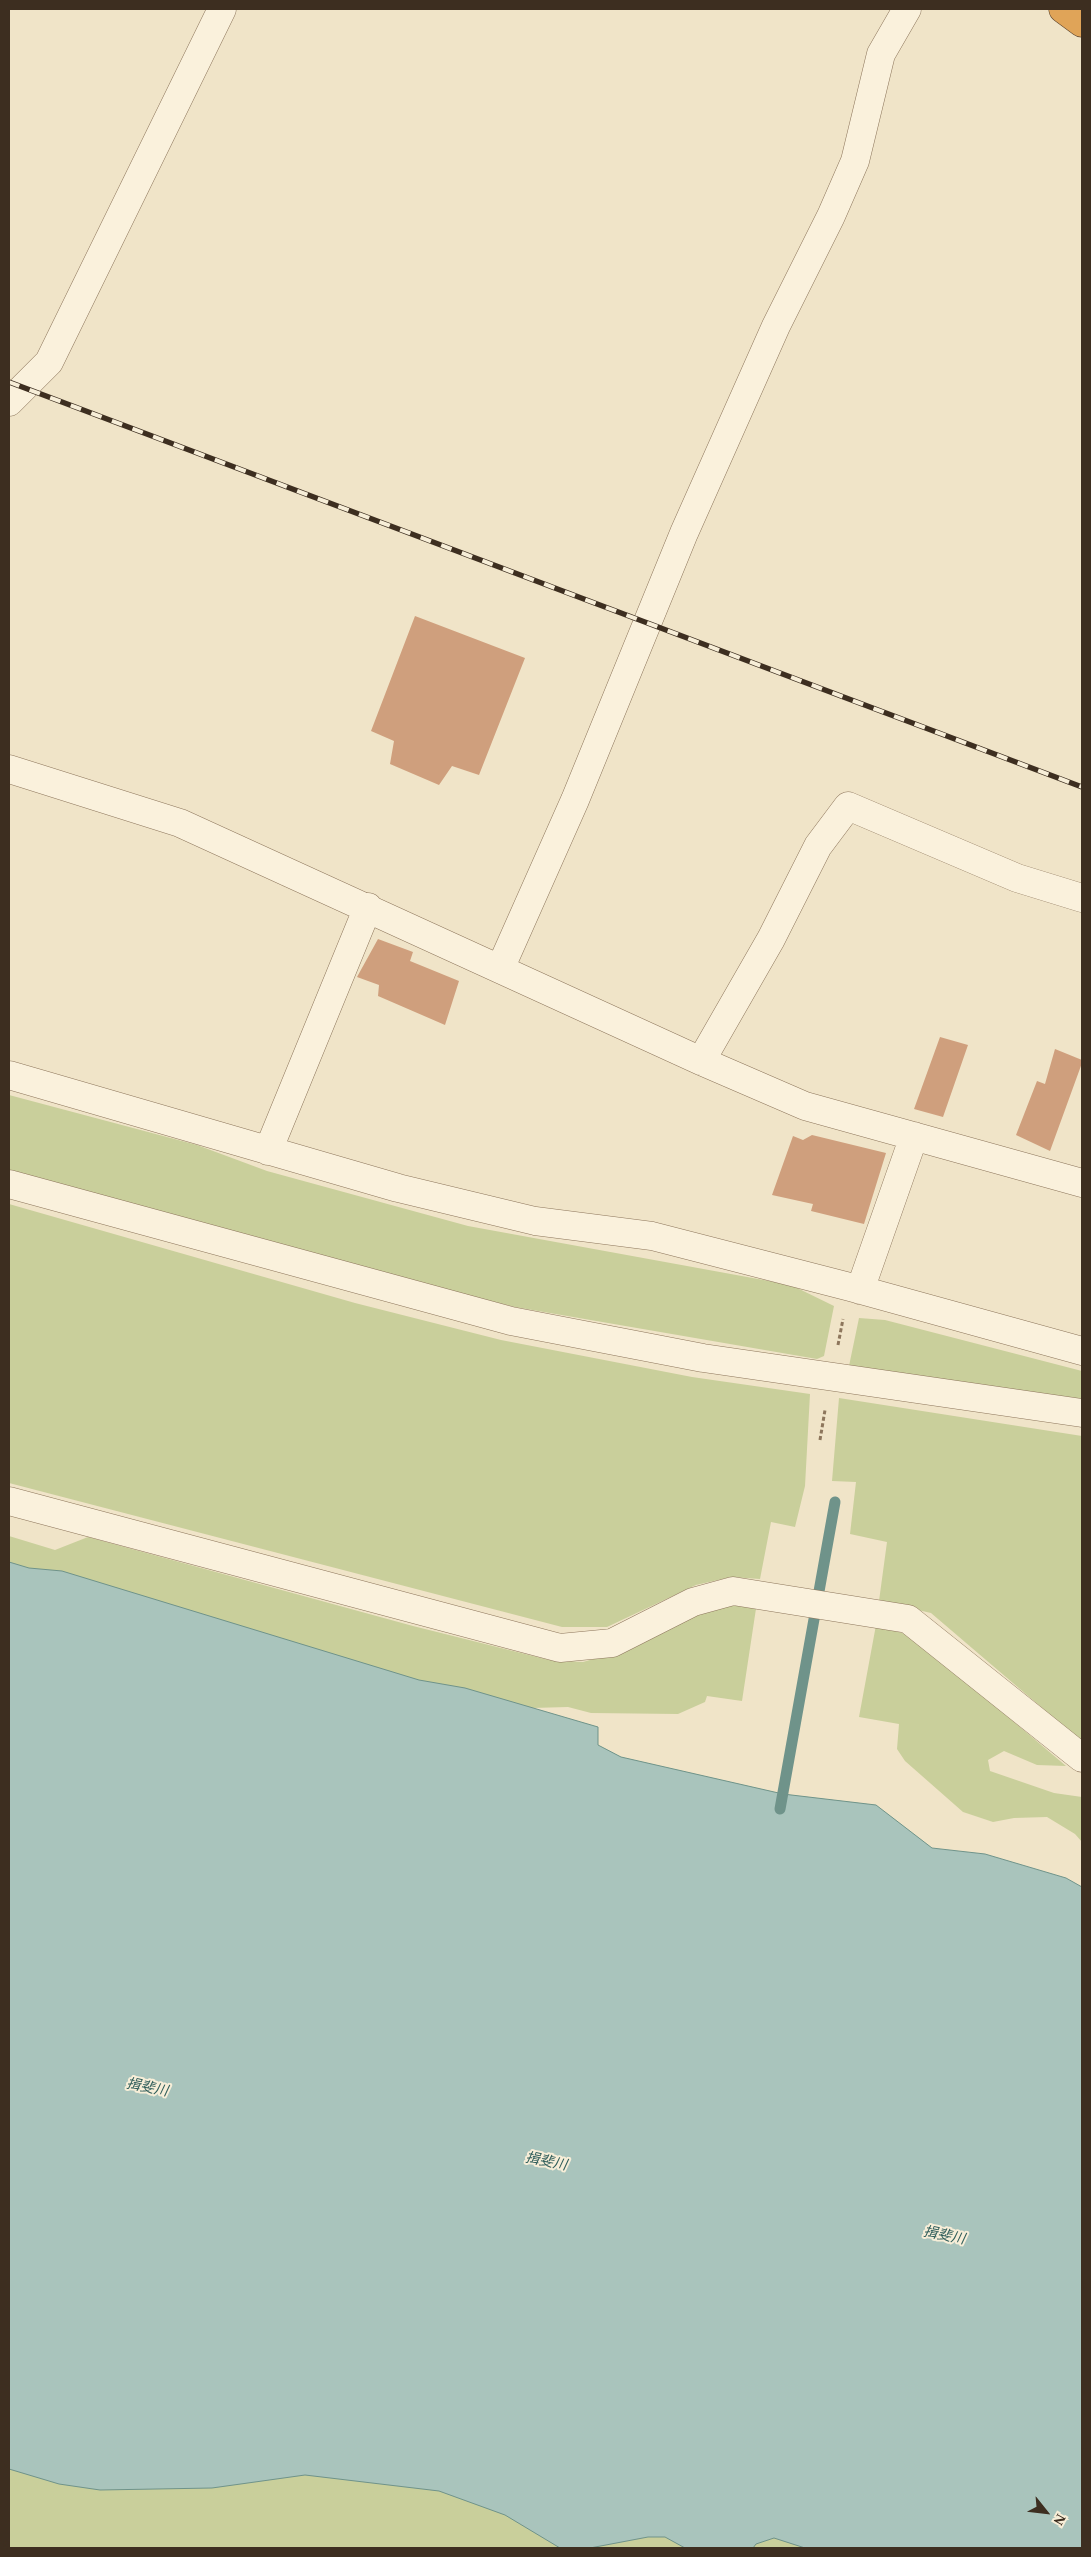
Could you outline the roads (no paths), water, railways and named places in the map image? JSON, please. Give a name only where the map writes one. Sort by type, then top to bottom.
[{"type":"highway","points":[[1063,9],[1082,23]]},
{"type":"street","points":[[9,402],[49,362],[222,9]]},
{"type":"street","points":[[500,969],[575,800],[684,533],[776,326],[835,207],[855,161],[881,54],[907,9]]},
{"type":"street","points":[[9,769],[180,823],[368,907],[700,1061],[805,1106],[1082,1184]]},
{"type":"street","points":[[700,1061],[757,964],[818,846],[848,806],[1017,878],[1082,898]]},
{"type":"street","points":[[268,1151],[368,907]]},
{"type":"street","points":[[9,1075],[398,1188],[535,1221],[652,1236],[860,1290],[1082,1351]]},
{"type":"street","points":[[860,1290],[914,1136]]},
{"type":"street","points":[[9,1184],[510,1321],[703,1358],[1082,1413]]},
{"type":"street","points":[[9,1501],[560,1648],[612,1643],[693,1602],[733,1591],[908,1619],[1082,1758]]},
{"type":"water","name":"揖斐川","points":[[9,1562],[29,1568],[62,1571],[419,1680],[465,1688],[598,1727],[598,1745],[621,1757],[783,1794],[876,1805],[932,1848],[985,1854],[1066,1878],[1082,1887],[1082,2548],[805,2548],[774,2538],[756,2544],[753,2548],[685,2548],[665,2537],[648,2537],[590,2548],[560,2548],[505,2515],[439,2491],[305,2475],[212,2488],[100,2490],[59,2484],[9,2469]]},
{"type":"waterway","points":[[780,1809],[835,1502]]},
{"type":"railway","points":[[9,382],[1082,787]]}]
